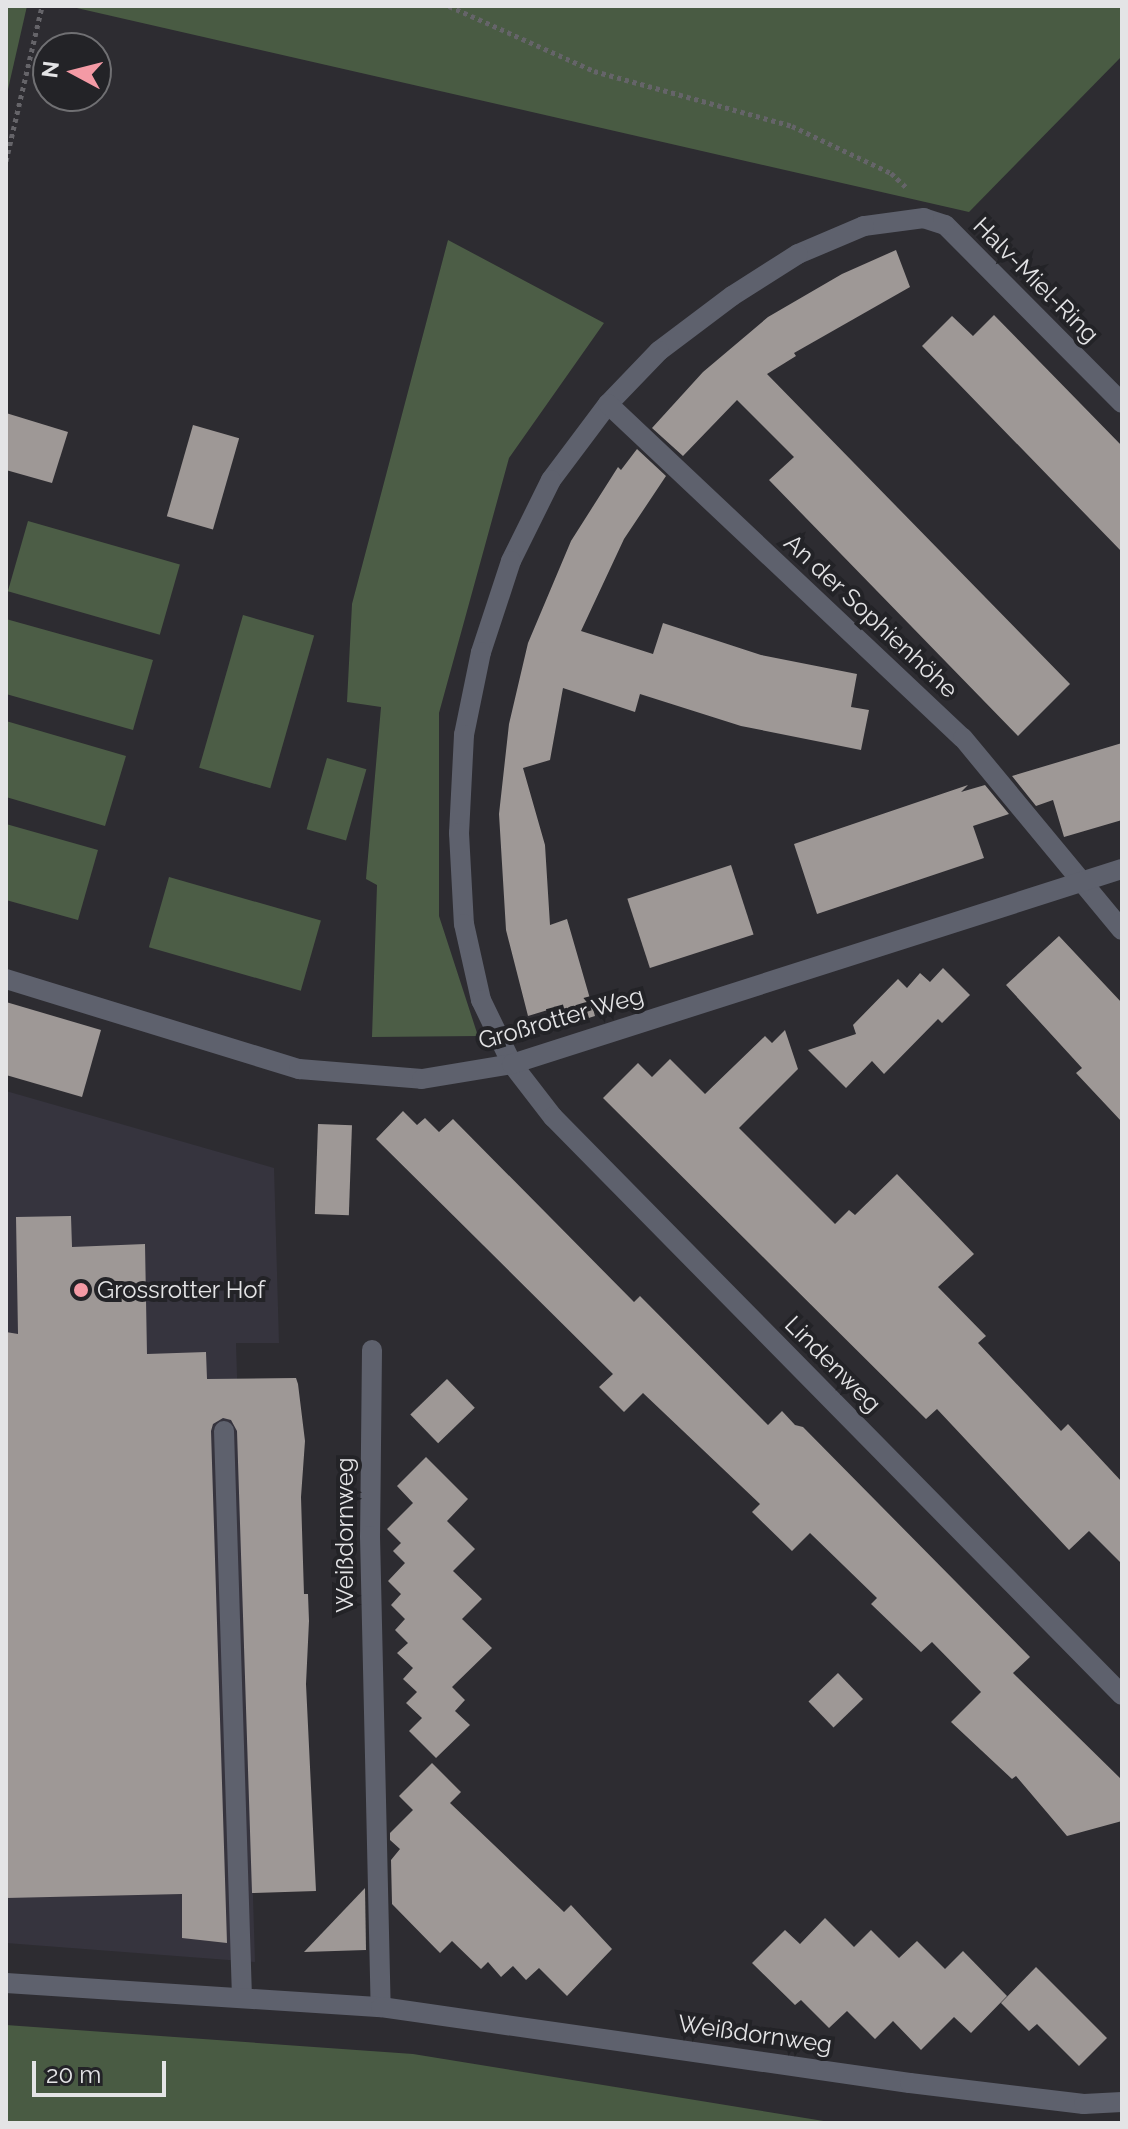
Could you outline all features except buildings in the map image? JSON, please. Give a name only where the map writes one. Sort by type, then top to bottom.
[{"type":"street","name":"Halv-Miel-Ring","points":[[924,218],[945,225],[1122,403]]},
{"type":"street","points":[[512,1064],[481,1000],[464,924],[459,833],[464,735],[481,652],[511,561],[551,480],[608,404],[659,351],[732,296],[798,254],[864,226],[924,218]]},
{"type":"street","name":"An der Sophienhöhe","points":[[608,404],[963,738],[1122,930]]},
{"type":"street","name":"Großrotter Weg","points":[[6,979],[299,1069],[422,1079],[512,1064],[1122,869]]},
{"type":"street","name":"Lindenweg","points":[[512,1064],[553,1117],[1122,1695]]},
{"type":"street","name":"Weißdornweg","points":[[372,1350],[370,1552],[381,2007]]},
{"type":"street","points":[[224,1431],[242,1997]]},
{"type":"street","name":"Weißdornweg","points":[[6,1983],[381,2007],[910,2083],[1084,2104],[1122,2102]]},
{"type":"path","points":[[6,161],[42,6]]},
{"type":"path","points":[[449,6],[594,71],[792,126],[891,173],[923,203],[924,218]]},
{"type":"shaded area","points":[[6,1091],[274,1168],[279,1343],[236,1343],[255,1962],[6,1943]]},
{"type":"green space","points":[[6,6],[27,6],[6,98]]},
{"type":"green space","points":[[68,6],[1122,6],[1122,56],[969,212]]},
{"type":"green space","points":[[448,240],[604,323],[509,458],[439,713],[439,916],[478,1036],[372,1037],[377,885],[366,879],[381,707],[347,702],[352,604]]},
{"type":"green space","points":[[28,521],[180,565],[160,635],[8,591]]},
{"type":"green space","points":[[243,615],[314,635],[270,788],[199,768]]},
{"type":"green space","points":[[6,619],[153,660],[133,730],[6,694]]},
{"type":"green space","points":[[6,721],[126,756],[105,826],[6,797]]},
{"type":"green space","points":[[327,758],[366,769],[346,840],[307,829]]},
{"type":"green space","points":[[6,824],[98,850],[78,920],[6,900]]},
{"type":"green space","points":[[169,877],[321,921],[301,991],[149,947]]},
{"type":"green space","points":[[6,2025],[413,2054],[836,2123],[6,2123]]},
{"type":"place","name":"Grossrotter Hof","points":[[81,1290]]}]
